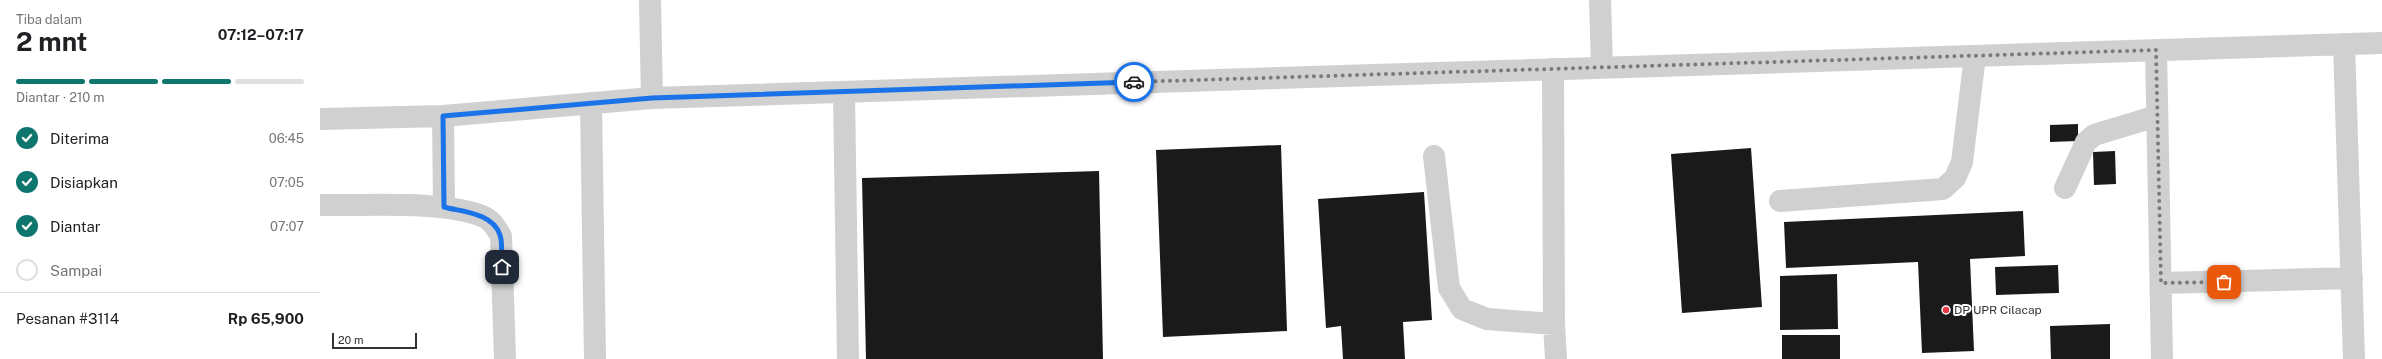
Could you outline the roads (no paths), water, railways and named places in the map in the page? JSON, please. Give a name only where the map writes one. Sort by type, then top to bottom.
[{"type":"lane","points":[[650,0],[652,98]]},
{"type":"lane","points":[[1600,0],[1602,67]]},
{"type":"lane","points":[[320,119],[443,116],[652,98],[2382,43]]},
{"type":"lane","points":[[2344,44],[2354,359]]},
{"type":"lane","points":[[2156,50],[2162,359]]},
{"type":"lane","points":[[1780,201],[1943,189],[1955,178],[1962,162],[1975,56]]},
{"type":"lane","points":[[1553,69],[1554,324],[1556,359]]},
{"type":"lane","points":[[844,92],[848,359]]},
{"type":"lane","points":[[591,103],[595,359]]},
{"type":"lane","points":[[443,116],[444,207]]},
{"type":"lane","points":[[2065,188],[2086,142],[2094,134],[2157,116]]},
{"type":"lane","points":[[1434,156],[1449,288],[1462,309],[1487,319],[1554,324]]},
{"type":"lane","points":[[320,205],[444,207],[483,216],[495,225],[501,236],[505,359]]},
{"type":"lane","points":[[2161,283],[2352,278]]},
{"type":"place","name":"DP UPR Cilacap","points":[[1946,310]]}]
